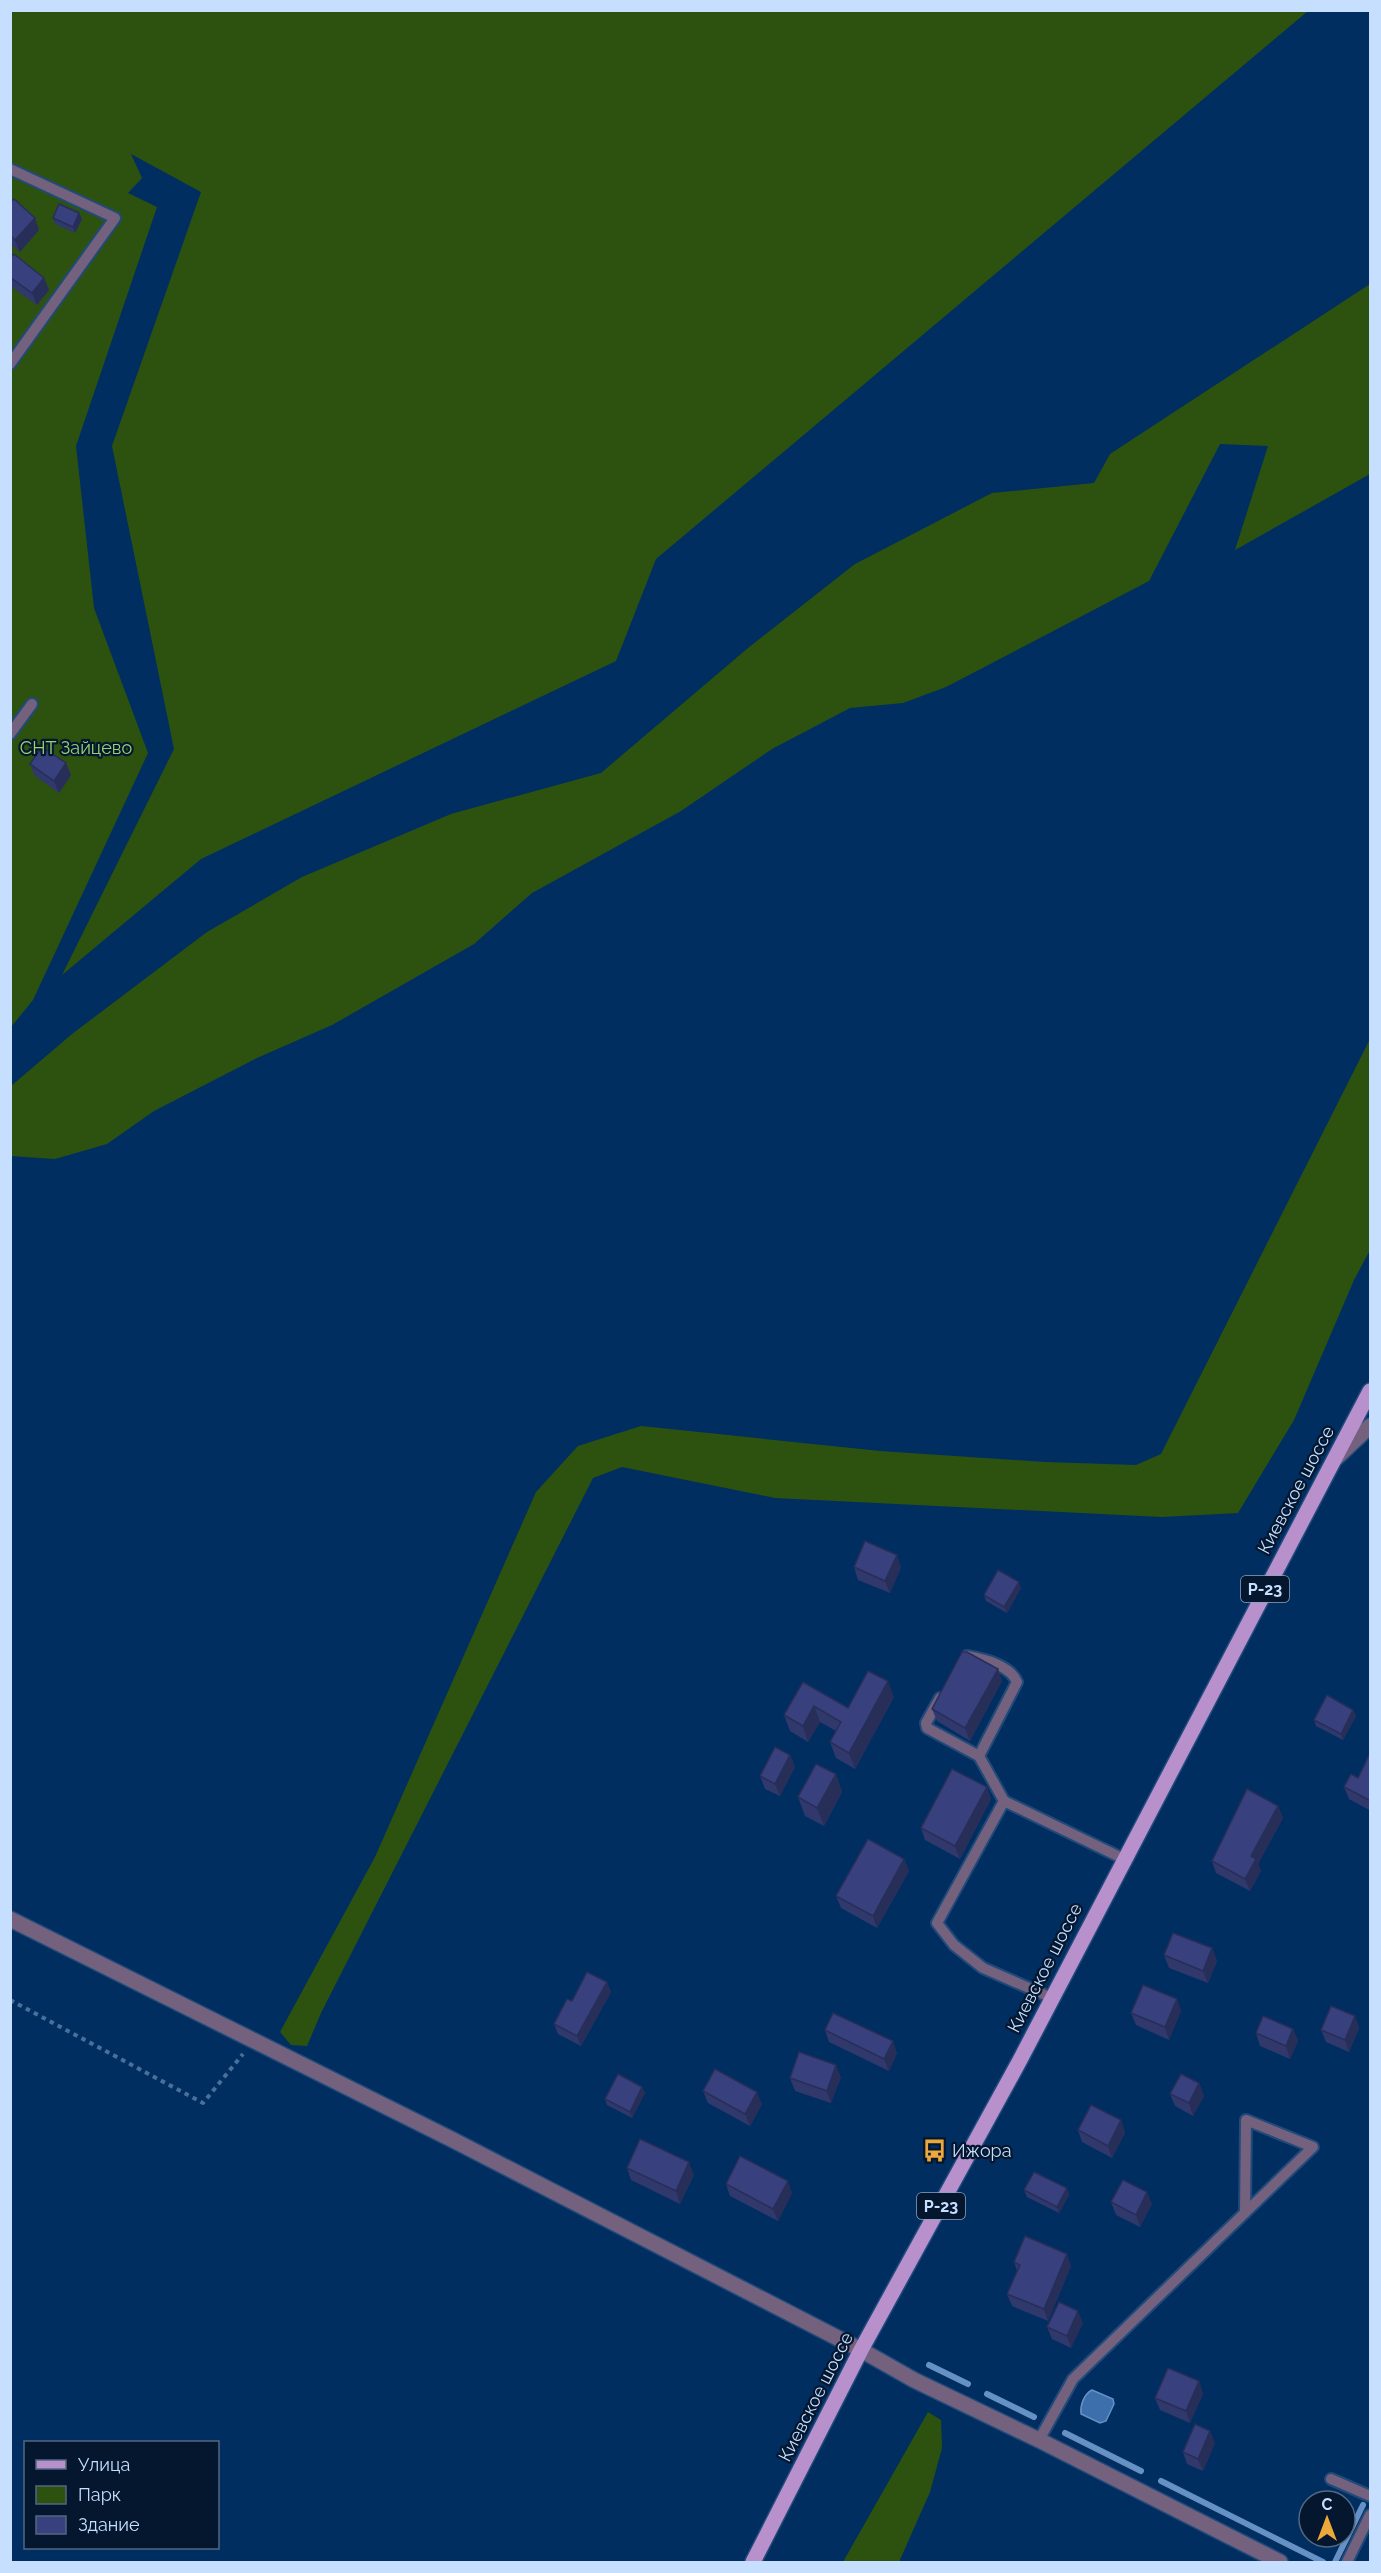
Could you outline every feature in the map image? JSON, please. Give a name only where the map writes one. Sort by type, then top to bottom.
[{"type":"main road","name":"Киевское шоссе","points":[[753,2562],[861,2350],[1052,1998],[1371,1391]]},
{"type":"street","points":[[1334,1460],[1371,1426]]},
{"type":"street","points":[[10,1918],[861,2350],[914,2380],[1039,2440],[1280,2562]]},
{"type":"lane","points":[[10,169],[115,219],[10,364]]},
{"type":"lane","points":[[10,734],[32,704]]},
{"type":"lane","points":[[956,1667],[961,1658],[968,1656],[993,1662],[1014,1676],[1017,1682],[979,1756]]},
{"type":"lane","points":[[946,1686],[926,1723],[927,1728],[979,1756],[1004,1801],[1124,1859]]},
{"type":"lane","points":[[1004,1801],[937,1923],[954,1945],[983,1968],[1052,1998]]},
{"type":"lane","points":[[1039,2440],[1073,2379],[1271,2188],[1313,2147],[1246,2120],[1245,2213]]},
{"type":"lane","points":[[1331,2479],[1371,2496]]},
{"type":"lane","points":[[1347,2562],[1371,2516]]},
{"type":"path","points":[[10,2000],[203,2103],[254,2041]]},
{"type":"green space","name":"СНТ Зайцево","points":[[11,11],[1308,11],[656,559],[616,661],[201,859],[62,975],[174,749],[112,446],[201,192],[131,154],[142,178],[128,193],[157,207],[76,446],[94,608],[148,753],[33,1000],[11,1027]]},
{"type":"green space","points":[[1370,284],[1370,474],[1235,550],[1268,446],[1220,444],[1149,581],[946,687],[903,703],[850,708],[772,749],[681,811],[532,893],[474,944],[332,1025],[257,1058],[154,1111],[107,1144],[55,1159],[11,1156],[11,1086],[72,1034],[207,932],[302,877],[451,814],[601,773],[748,648],[855,564],[992,493],[1094,483],[1110,454]]},
{"type":"green space","points":[[1370,1039],[1370,1250],[1354,1280],[1294,1420],[1238,1513],[1162,1517],[775,1498],[622,1467],[593,1478],[321,2013],[307,2046],[291,2045],[280,2032],[375,1857],[536,1492],[578,1446],[641,1426],[880,1451],[1045,1462],[1136,1465],[1161,1454]]},
{"type":"green space","points":[[928,2412],[941,2420],[942,2448],[930,2492],[899,2562],[843,2562]]},
{"type":"water","points":[[1092,2390],[1113,2399],[1114,2404],[1106,2421],[1100,2423],[1081,2414],[1083,2400]]},
{"type":"building","points":[[14,199],[35,218],[15,240],[10,235],[10,202]]},
{"type":"building","points":[[59,204],[79,213],[73,227],[53,218]]},
{"type":"building","points":[[14,254],[44,278],[32,293],[10,277],[10,258]]},
{"type":"building","points":[[42,747],[66,763],[54,781],[30,764]]},
{"type":"building","points":[[865,1541],[897,1555],[885,1581],[854,1567]]},
{"type":"building","points":[[998,1570],[1019,1582],[1004,1607],[984,1595]]},
{"type":"building","points":[[962,1652],[967,1652],[998,1669],[965,1728],[932,1709]]},
{"type":"building","points":[[868,1671],[888,1681],[849,1753],[830,1742],[841,1722],[814,1706],[803,1726],[784,1715],[803,1682],[848,1708]]},
{"type":"building","points":[[1327,1695],[1353,1710],[1341,1734],[1314,1720]]},
{"type":"building","points":[[775,1747],[790,1755],[775,1784],[760,1776]]},
{"type":"building","points":[[1371,1751],[1371,1801],[1344,1787],[1351,1774],[1358,1778]]},
{"type":"building","points":[[816,1764],[836,1774],[817,1808],[798,1797]]},
{"type":"building","points":[[952,1769],[987,1787],[955,1846],[921,1828]]},
{"type":"building","points":[[1247,1789],[1278,1806],[1251,1856],[1256,1859],[1245,1879],[1212,1861]]},
{"type":"building","points":[[868,1839],[904,1859],[873,1916],[836,1896]]},
{"type":"building","points":[[1173,1933],[1212,1948],[1203,1971],[1164,1955]]},
{"type":"building","points":[[587,1972],[607,1982],[577,2036],[554,2024],[567,1999],[572,2001]]},
{"type":"building","points":[[1143,1985],[1177,1999],[1165,2027],[1131,2013]]},
{"type":"building","points":[[1331,2006],[1355,2016],[1345,2040],[1321,2030]]},
{"type":"building","points":[[833,2013],[893,2041],[884,2059],[825,2030]]},
{"type":"building","points":[[1263,2016],[1293,2029],[1286,2046],[1256,2033]]},
{"type":"building","points":[[799,2052],[836,2065],[827,2091],[790,2078]]},
{"type":"building","points":[[715,2069],[757,2092],[745,2114],[703,2091]]},
{"type":"building","points":[[618,2074],[642,2087],[630,2112],[605,2099]]},
{"type":"building","points":[[1181,2074],[1199,2083],[1189,2103],[1170,2094]]},
{"type":"building","points":[[1091,2105],[1121,2120],[1108,2146],[1078,2130]]},
{"type":"building","points":[[640,2139],[689,2162],[676,2191],[627,2168]]},
{"type":"building","points":[[740,2156],[788,2181],[773,2209],[726,2184]]},
{"type":"building","points":[[1034,2172],[1067,2188],[1057,2207],[1024,2190]]},
{"type":"building","points":[[1123,2180],[1147,2192],[1136,2215],[1111,2202]]},
{"type":"building","points":[[1025,2236],[1067,2254],[1044,2309],[1007,2294],[1020,2265],[1014,2262]]},
{"type":"building","points":[[1059,2302],[1078,2311],[1067,2336],[1047,2327]]},
{"type":"building","points":[[1168,2368],[1199,2381],[1186,2411],[1155,2398]]},
{"type":"building","points":[[1195,2424],[1210,2431],[1198,2459],[1183,2452]]},
{"type":"waterway","points":[[929,2365],[968,2384]]},
{"type":"waterway","points":[[987,2394],[1034,2417]]},
{"type":"waterway","points":[[1065,2433],[1141,2471]]},
{"type":"waterway","points":[[1161,2481],[1323,2562]]},
{"type":"waterway","points":[[1335,2562],[1363,2505]]},
{"type":"place","name":"Ижора","points":[[934,2151]]}]
